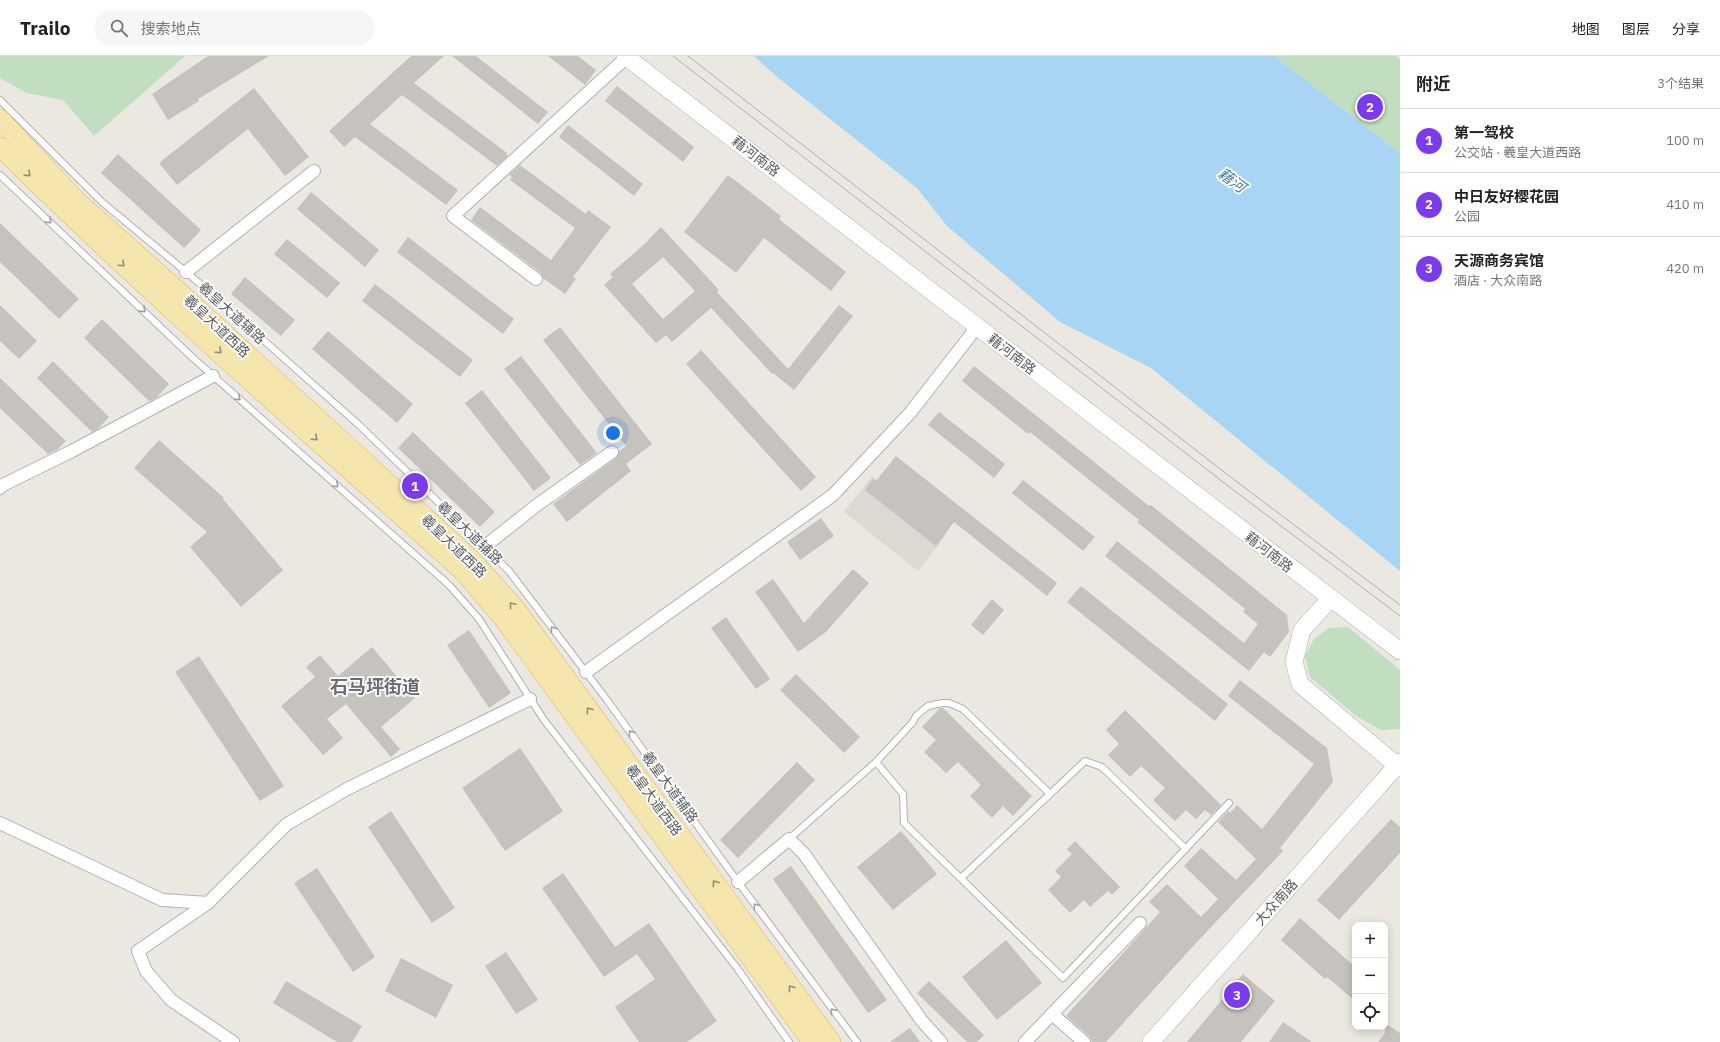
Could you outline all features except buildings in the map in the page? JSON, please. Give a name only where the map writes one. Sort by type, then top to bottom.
[{"type":"main road","name":"藉河南路","points":[[626,56],[1330,599],[1400,651]]},
{"type":"main road","name":"羲皇大道西路","points":[[0,119],[77,201],[177,290],[472,560],[515,608],[831,1042]]},
{"type":"main road","name":"羲皇大道西路","points":[[0,147],[68,214],[462,571],[503,618],[812,1042]]},
{"type":"main road","points":[[1330,599],[1302,630],[1294,662],[1300,684],[1399,765]]},
{"type":"main road","name":"大众南路","points":[[1151,1042],[1399,765]]},
{"type":"street","points":[[536,279],[453,216],[626,56]]},
{"type":"street","points":[[186,272],[314,171]]},
{"type":"street","points":[[586,672],[833,495],[910,413],[977,327]]},
{"type":"street","points":[[0,488],[3,485],[72,451],[213,376]]},
{"type":"street","points":[[484,547],[537,505],[612,452]]},
{"type":"street","points":[[233,1042],[171,1000],[146,971],[138,951],[208,904],[287,824],[347,789],[530,699]]},
{"type":"street","points":[[0,823],[162,900],[208,904]]},
{"type":"street","points":[[738,882],[789,839],[804,854],[922,1021],[941,1042]]},
{"type":"street","points":[[1026,1042],[1140,923]]},
{"type":"street","points":[[1052,1014],[1084,1042]]},
{"type":"lane","name":"羲皇大道辅路","points":[[0,100],[102,202],[186,272],[359,425],[509,571],[586,672],[738,882],[857,1042]]},
{"type":"lane","points":[[0,175],[213,376],[449,585],[479,619],[544,720],[737,968],[789,1042]]},
{"type":"lane","points":[[789,839],[876,762],[922,711],[935,704],[949,703],[963,709],[1050,794]]},
{"type":"lane","points":[[961,878],[1085,761],[1102,767],[1186,849]]},
{"type":"lane","points":[[876,762],[903,794],[904,823],[1063,978],[1228,803]]},
{"type":"shaded area","points":[[872,476],[946,535],[918,571],[844,512]]},
{"type":"green space","points":[[0,56],[185,56],[94,136],[63,100],[27,93],[0,78]]},
{"type":"green space","points":[[1274,56],[1396,56],[1400,60],[1400,153]]},
{"type":"green space","points":[[1348,627],[1400,670],[1400,729],[1381,730],[1356,716],[1310,677],[1305,656],[1314,639],[1329,628]]},
{"type":"water","name":"藉河","points":[[754,56],[1274,56],[1400,153],[1400,571],[1151,368],[1060,322],[947,226],[917,188],[776,76]]},
{"type":"tram line","points":[[673,56],[1223,482],[1400,616]]},
{"type":"tram line","points":[[688,56],[1228,475],[1400,605]]},
{"type":"place","name":"中日友好樱花园","points":[[1370,107]]},
{"type":"place","name":"第一驾校","points":[[415,486]]},
{"type":"place","name":"天源商务宾馆","points":[[1237,995]]},
{"type":"district","name":"石马坪街道","points":[[375,686]]}]
